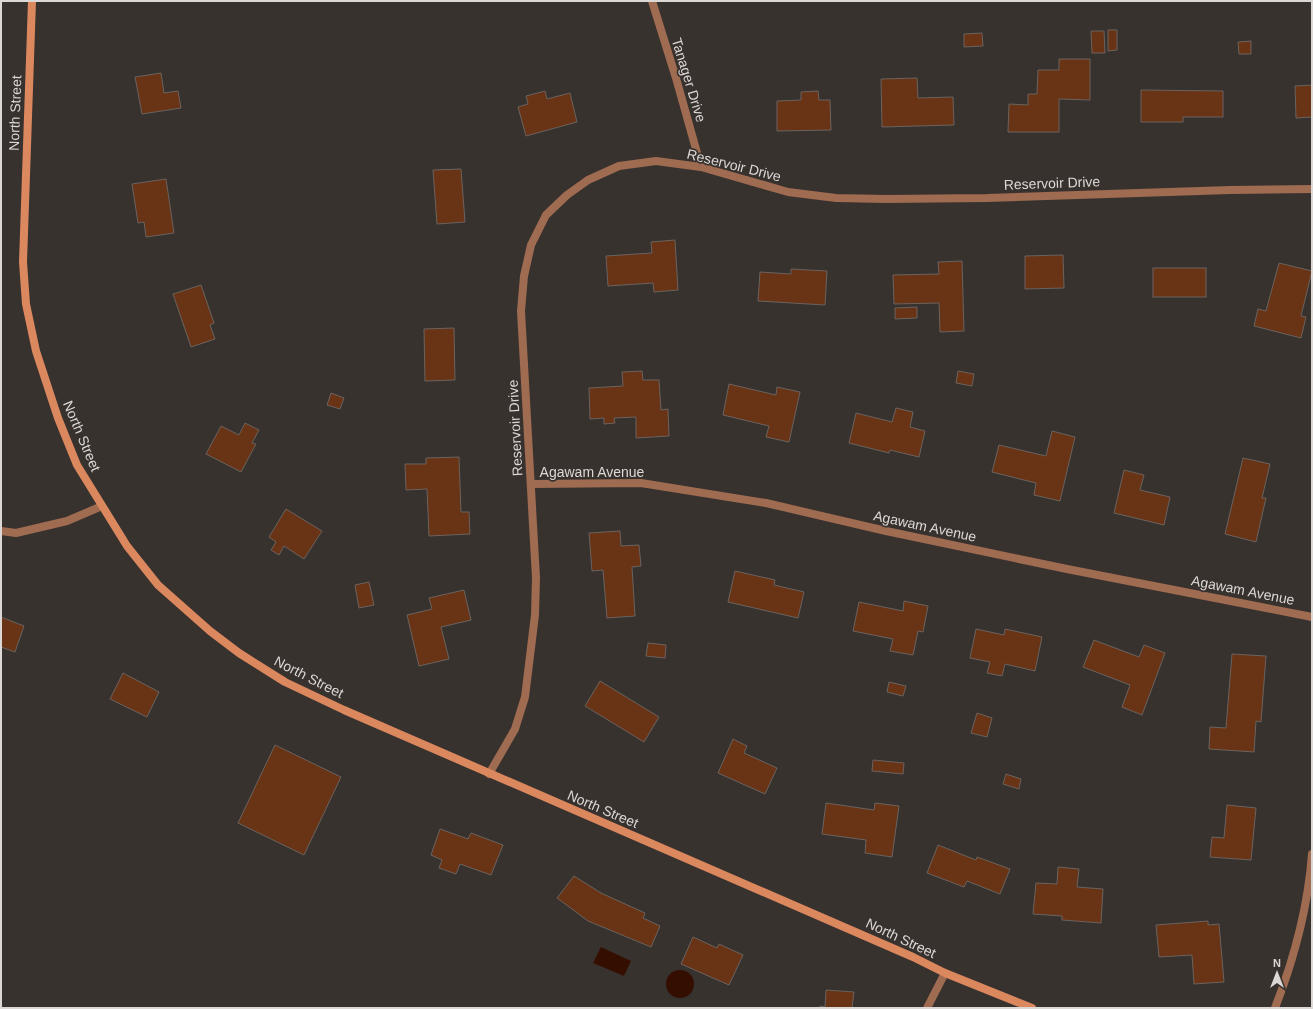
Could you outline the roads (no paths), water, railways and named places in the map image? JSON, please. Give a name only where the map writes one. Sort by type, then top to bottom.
[{"type":"street","name":"North Street","points":[[32,1],[23,262],[26,304],[36,351],[58,418],[77,465],[127,546],[158,584],[210,631],[239,653],[285,682],[489,774],[906,954],[945,973],[1032,1008]]},
{"type":"street","name":"Tanager Drive","points":[[652,1],[701,168]]},
{"type":"street","name":"Reservoir Drive","points":[[489,774],[515,729],[525,697],[535,615],[536,578],[521,311],[524,276],[531,245],[546,215],[567,195],[588,180],[619,166],[656,161],[701,168],[788,192],[836,198],[988,198],[1230,190],[1312,189]]},
{"type":"street","name":"Agawam Avenue","points":[[531,484],[641,483],[758,502],[893,533],[1312,617]]},
{"type":"street","points":[[1,531],[16,533],[67,521],[102,506]]},
{"type":"street","points":[[1275,1008],[1288,976],[1301,925],[1312,854]]},
{"type":"street","points":[[927,1008],[945,973]]}]
